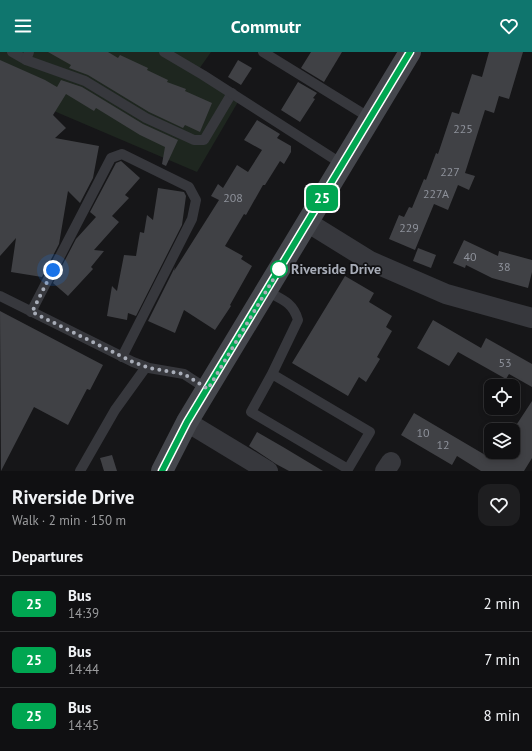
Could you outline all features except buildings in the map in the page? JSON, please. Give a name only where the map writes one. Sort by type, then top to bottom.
[{"type":"street","points":[[162,471],[187,422],[410,52]]},
{"type":"street","points":[[307,222],[370,261],[446,294],[532,318]]},
{"type":"street","points":[[187,422],[268,471]]},
{"type":"lane","points":[[12,52],[28,56],[85,81],[146,118],[194,140],[204,140],[232,93]]},
{"type":"lane","points":[[164,52],[232,93],[342,164]]},
{"type":"lane","points":[[263,52],[370,118]]},
{"type":"lane","points":[[32,312],[111,158],[122,154],[189,186],[196,200],[192,220],[122,357]]},
{"type":"lane","points":[[266,290],[289,304],[295,310],[298,320],[272,374],[251,412],[348,469],[370,432],[272,374]]},
{"type":"lane","points":[[0,296],[122,357],[146,367],[184,374],[208,389]]},
{"type":"lane","points":[[80,471],[115,410],[146,367]]},
{"type":"shaded area","points":[[0,52],[211,52],[199,69],[242,95],[197,172],[0,88]]},
{"type":"bus line","name":"25","points":[[162,471],[187,422],[410,52]]},
{"type":"place","name":"Riverside Drive","points":[[279,269]]},
{"type":"route","points":[[53,270],[32,312],[133,362],[149,368],[184,374],[208,389],[280,268],[279,269]]}]
